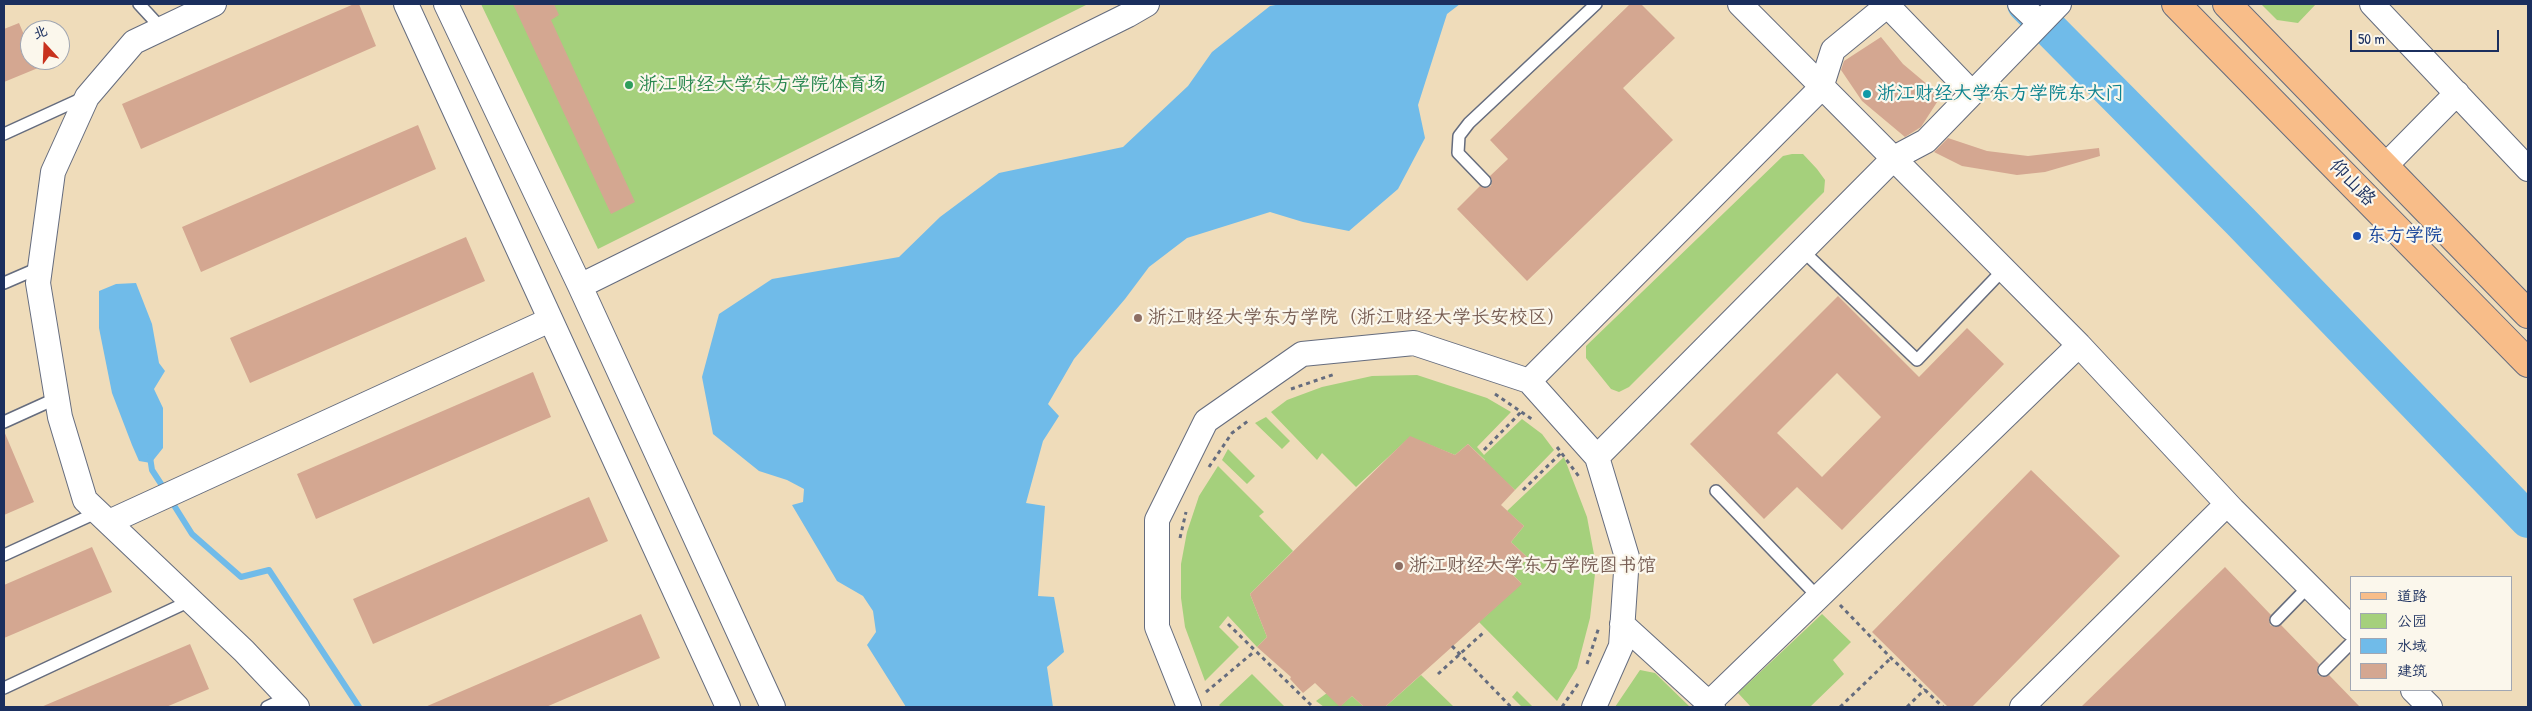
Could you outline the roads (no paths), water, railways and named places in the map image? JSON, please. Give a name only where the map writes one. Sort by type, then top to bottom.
[{"type":"main road","name":"仰山路","points":[[2176,4],[2528,363]]},
{"type":"main road","name":"仰山路","points":[[2227,4],[2528,314]]},
{"type":"street","points":[[214,4],[134,42],[87,97],[54,172],[38,283],[60,417],[85,500],[192,600],[284,704]]},
{"type":"street","points":[[406,4],[728,707]]},
{"type":"street","points":[[446,4],[580,286],[773,707]]},
{"type":"street","points":[[1740,4],[1821,88],[1894,158],[2079,345],[2227,504],[2350,627]]},
{"type":"street","points":[[2020,4],[2040,23]]},
{"type":"street","points":[[1597,458],[1894,158],[1926,141],[2059,4]]},
{"type":"street","points":[[2372,4],[2528,169]]},
{"type":"street","points":[[1529,381],[1821,88],[1833,50],[1888,5],[1972,93]]},
{"type":"street","points":[[580,286],[1133,8]]},
{"type":"street","points":[[2385,166],[2457,93]]},
{"type":"street","points":[[104,517],[156,500],[550,320]]},
{"type":"street","points":[[1201,700],[1157,627],[1158,520],[1206,422],[1302,354],[1414,343],[1529,381],[1597,458],[1627,557],[1612,623],[1620,646],[1594,707]]},
{"type":"street","points":[[1612,623],[1711,705],[1826,598],[2079,345]]},
{"type":"street","points":[[2022,707],[2227,504]]},
{"type":"street","points":[[2414,691],[2430,707]]},
{"type":"lane","points":[[139,4],[162,29]]},
{"type":"lane","points":[[1485,181],[1458,153],[1459,136],[1468,123],[1596,4]]},
{"type":"lane","points":[[4,134],[87,97]]},
{"type":"lane","points":[[1803,251],[1917,360],[2004,269]]},
{"type":"lane","points":[[4,283],[40,267]]},
{"type":"lane","points":[[4,422],[57,398]]},
{"type":"lane","points":[[1716,491],[1826,598]]},
{"type":"lane","points":[[4,556],[104,517]]},
{"type":"lane","points":[[2276,620],[2309,586]]},
{"type":"lane","points":[[4,688],[192,600]]},
{"type":"lane","points":[[2324,670],[2350,645]]},
{"type":"water","points":[[1281,4],[1460,4],[1447,14],[1418,105],[1425,138],[1398,189],[1349,231],[1303,222],[1270,212],[1187,238],[1149,267],[1125,299],[1074,359],[1048,404],[1059,416],[1043,441],[1026,503],[1045,506],[1038,596],[1054,597],[1064,652],[1047,667],[1053,707],[906,707],[867,645],[876,632],[873,611],[863,596],[837,581],[792,505],[803,502],[804,489],[787,480],[759,471],[713,434],[702,377],[719,314],[772,279],[899,257],[940,217],[999,173],[1123,147],[1188,86],[1212,52],[1270,6]]},
{"type":"water","points":[[136,283],[152,324],[159,363],[165,371],[154,389],[163,408],[163,448],[151,463],[139,461],[132,445],[112,393],[99,328],[99,291],[116,284]]},
{"type":"waterway","points":[[2025,4],[2240,221],[2528,520]]},
{"type":"waterway","points":[[150,457],[152,470],[165,490]]},
{"type":"waterway","points":[[170,499],[192,534],[241,577],[269,570],[359,707]]},
{"type":"place","name":"浙江财经大学东方学院体育场","points":[[629,85]]},
{"type":"place","name":"浙江财经大学东方学院东大门","points":[[1867,94]]},
{"type":"place","name":"东方学院","points":[[2357,236]]},
{"type":"place","name":"浙江财经大学东方学院（浙江财经大学长安校区）","points":[[1138,318]]},
{"type":"place","name":"浙江财经大学东方学院图书馆","points":[[1399,566]]}]
